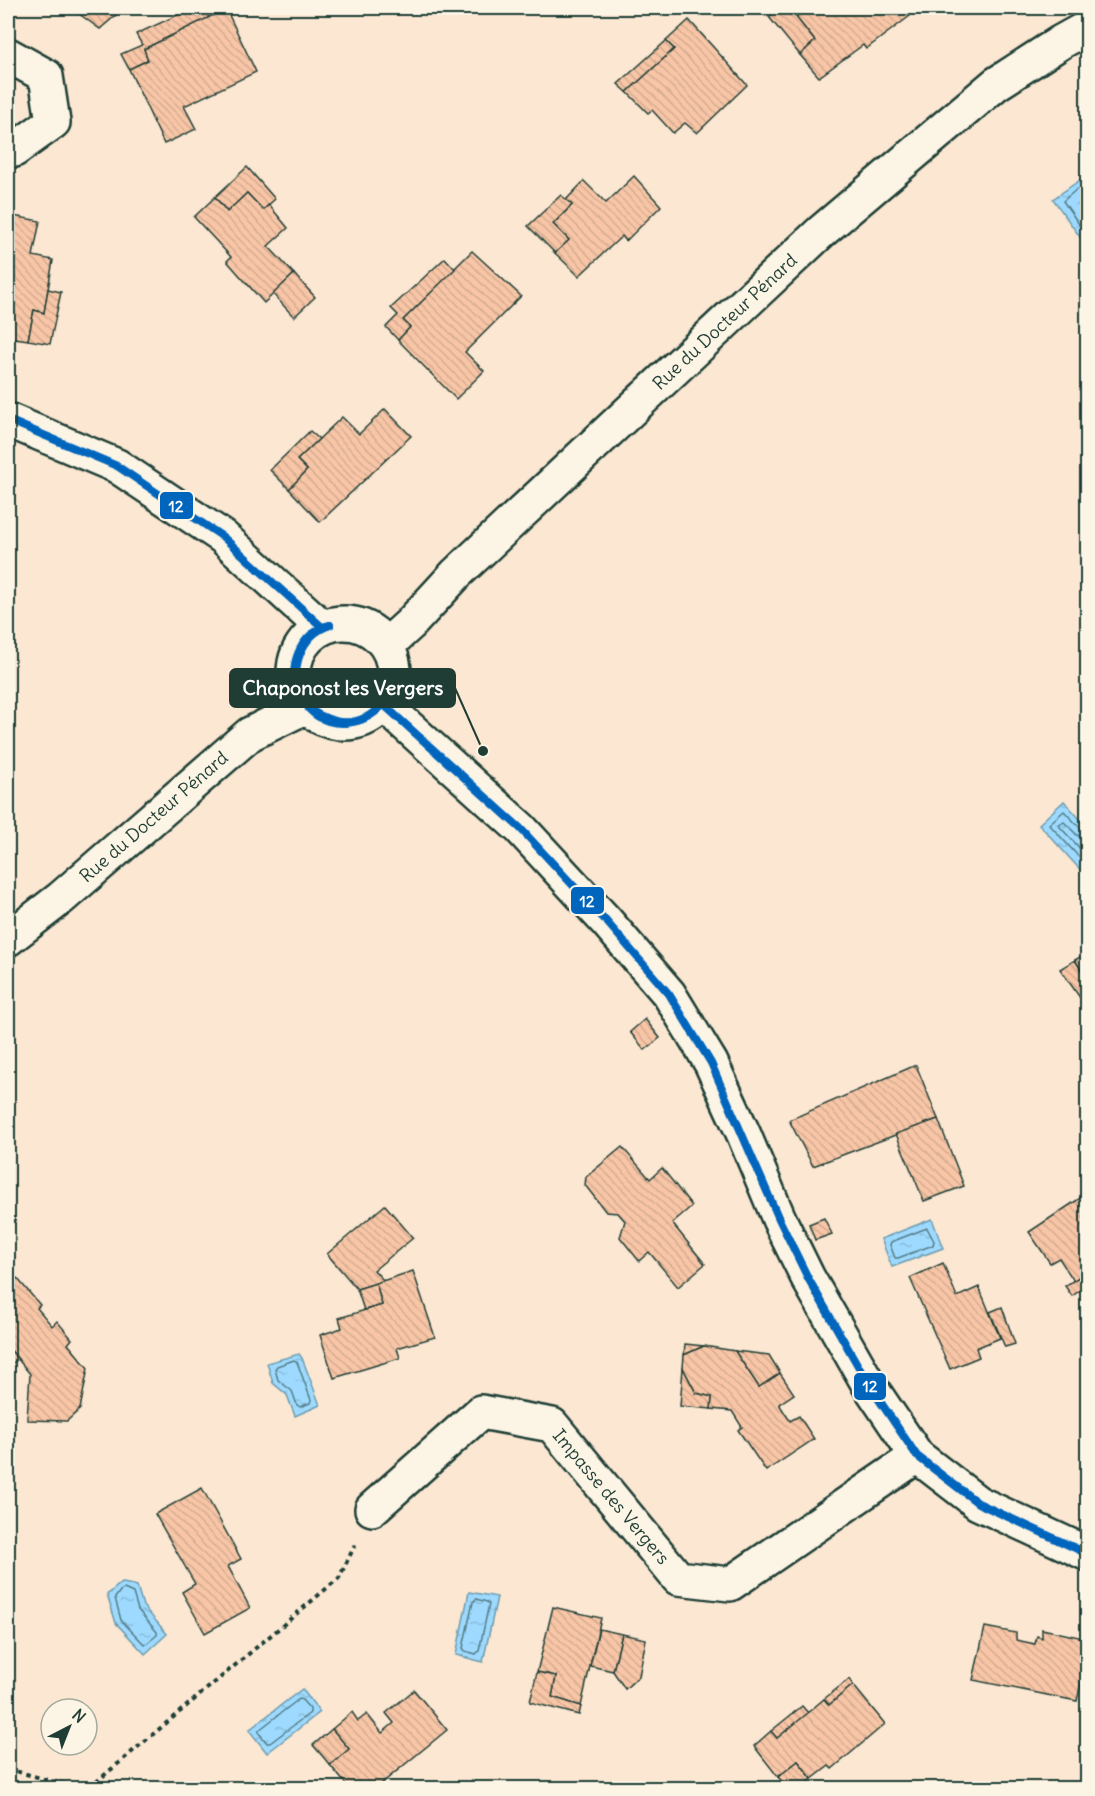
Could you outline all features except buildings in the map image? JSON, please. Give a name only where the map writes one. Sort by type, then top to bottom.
[{"type":"street","name":"Rue du Docteur Pénard","points":[[387,645],[410,624],[457,573],[822,231],[996,84],[1088,27]]},
{"type":"street","points":[[8,55],[46,76],[53,122],[14,150],[8,148]]},
{"type":"street","points":[[8,420],[117,466],[223,537],[322,627]]},
{"type":"street","points":[[340,622],[358,624],[374,632],[387,645],[394,665],[394,686],[384,705],[371,716],[354,722],[337,723],[320,717],[307,706],[297,690],[294,672],[297,654],[308,638],[322,627],[340,622]]},
{"type":"street","points":[[384,705],[520,828],[606,921],[669,994],[711,1063],[779,1219],[808,1278],[869,1385],[917,1456],[978,1503],[1088,1554]]},
{"type":"street","name":"Rue du Docteur Pénard","points":[[8,939],[61,898],[250,734],[307,706]]},
{"type":"street","name":"Impasse des Vergers","points":[[372,1509],[481,1412],[552,1425],[678,1578],[730,1584],[917,1456]]},
{"type":"path","points":[[89,1788],[339,1578],[372,1509]]},
{"type":"path","points":[[8,1769],[77,1788]]},
{"type":"water","points":[[1080,180],[1087,190],[1087,247],[1053,199]]},
{"type":"water","points":[[1064,801],[1087,827],[1087,871],[1084,874],[1039,824]]},
{"type":"water","points":[[932,1219],[943,1248],[892,1267],[881,1239]]},
{"type":"water","points":[[299,1354],[320,1405],[295,1416],[287,1395],[273,1383],[267,1363]]},
{"type":"water","points":[[123,1583],[137,1586],[143,1606],[167,1634],[145,1654],[116,1623],[107,1594]]},
{"type":"water","points":[[469,1592],[497,1597],[483,1662],[456,1655]]},
{"type":"water","points":[[302,1689],[320,1712],[267,1753],[249,1730]]},
{"type":"transit line","name":"12","points":[[8,420],[117,466],[223,537],[322,627]]},
{"type":"transit line","name":"12","points":[[301,696],[294,675],[298,653],[311,635],[330,625]]},
{"type":"transit line","name":"12","points":[[301,696],[296,674],[300,654],[312,636],[330,625]]},
{"type":"transit line","name":"12","points":[[309,709],[330,720],[350,722],[369,716],[386,700]]},
{"type":"transit line","name":"12","points":[[309,709],[328,721],[350,722],[371,715],[386,700]]},
{"type":"transit line","name":"12","points":[[384,705],[520,828],[606,921],[669,994],[711,1063],[779,1219],[808,1278],[869,1385],[917,1456],[978,1503],[1088,1554]]},
{"type":"place","name":"Chaponost les Vergers","points":[[483,751]]}]
